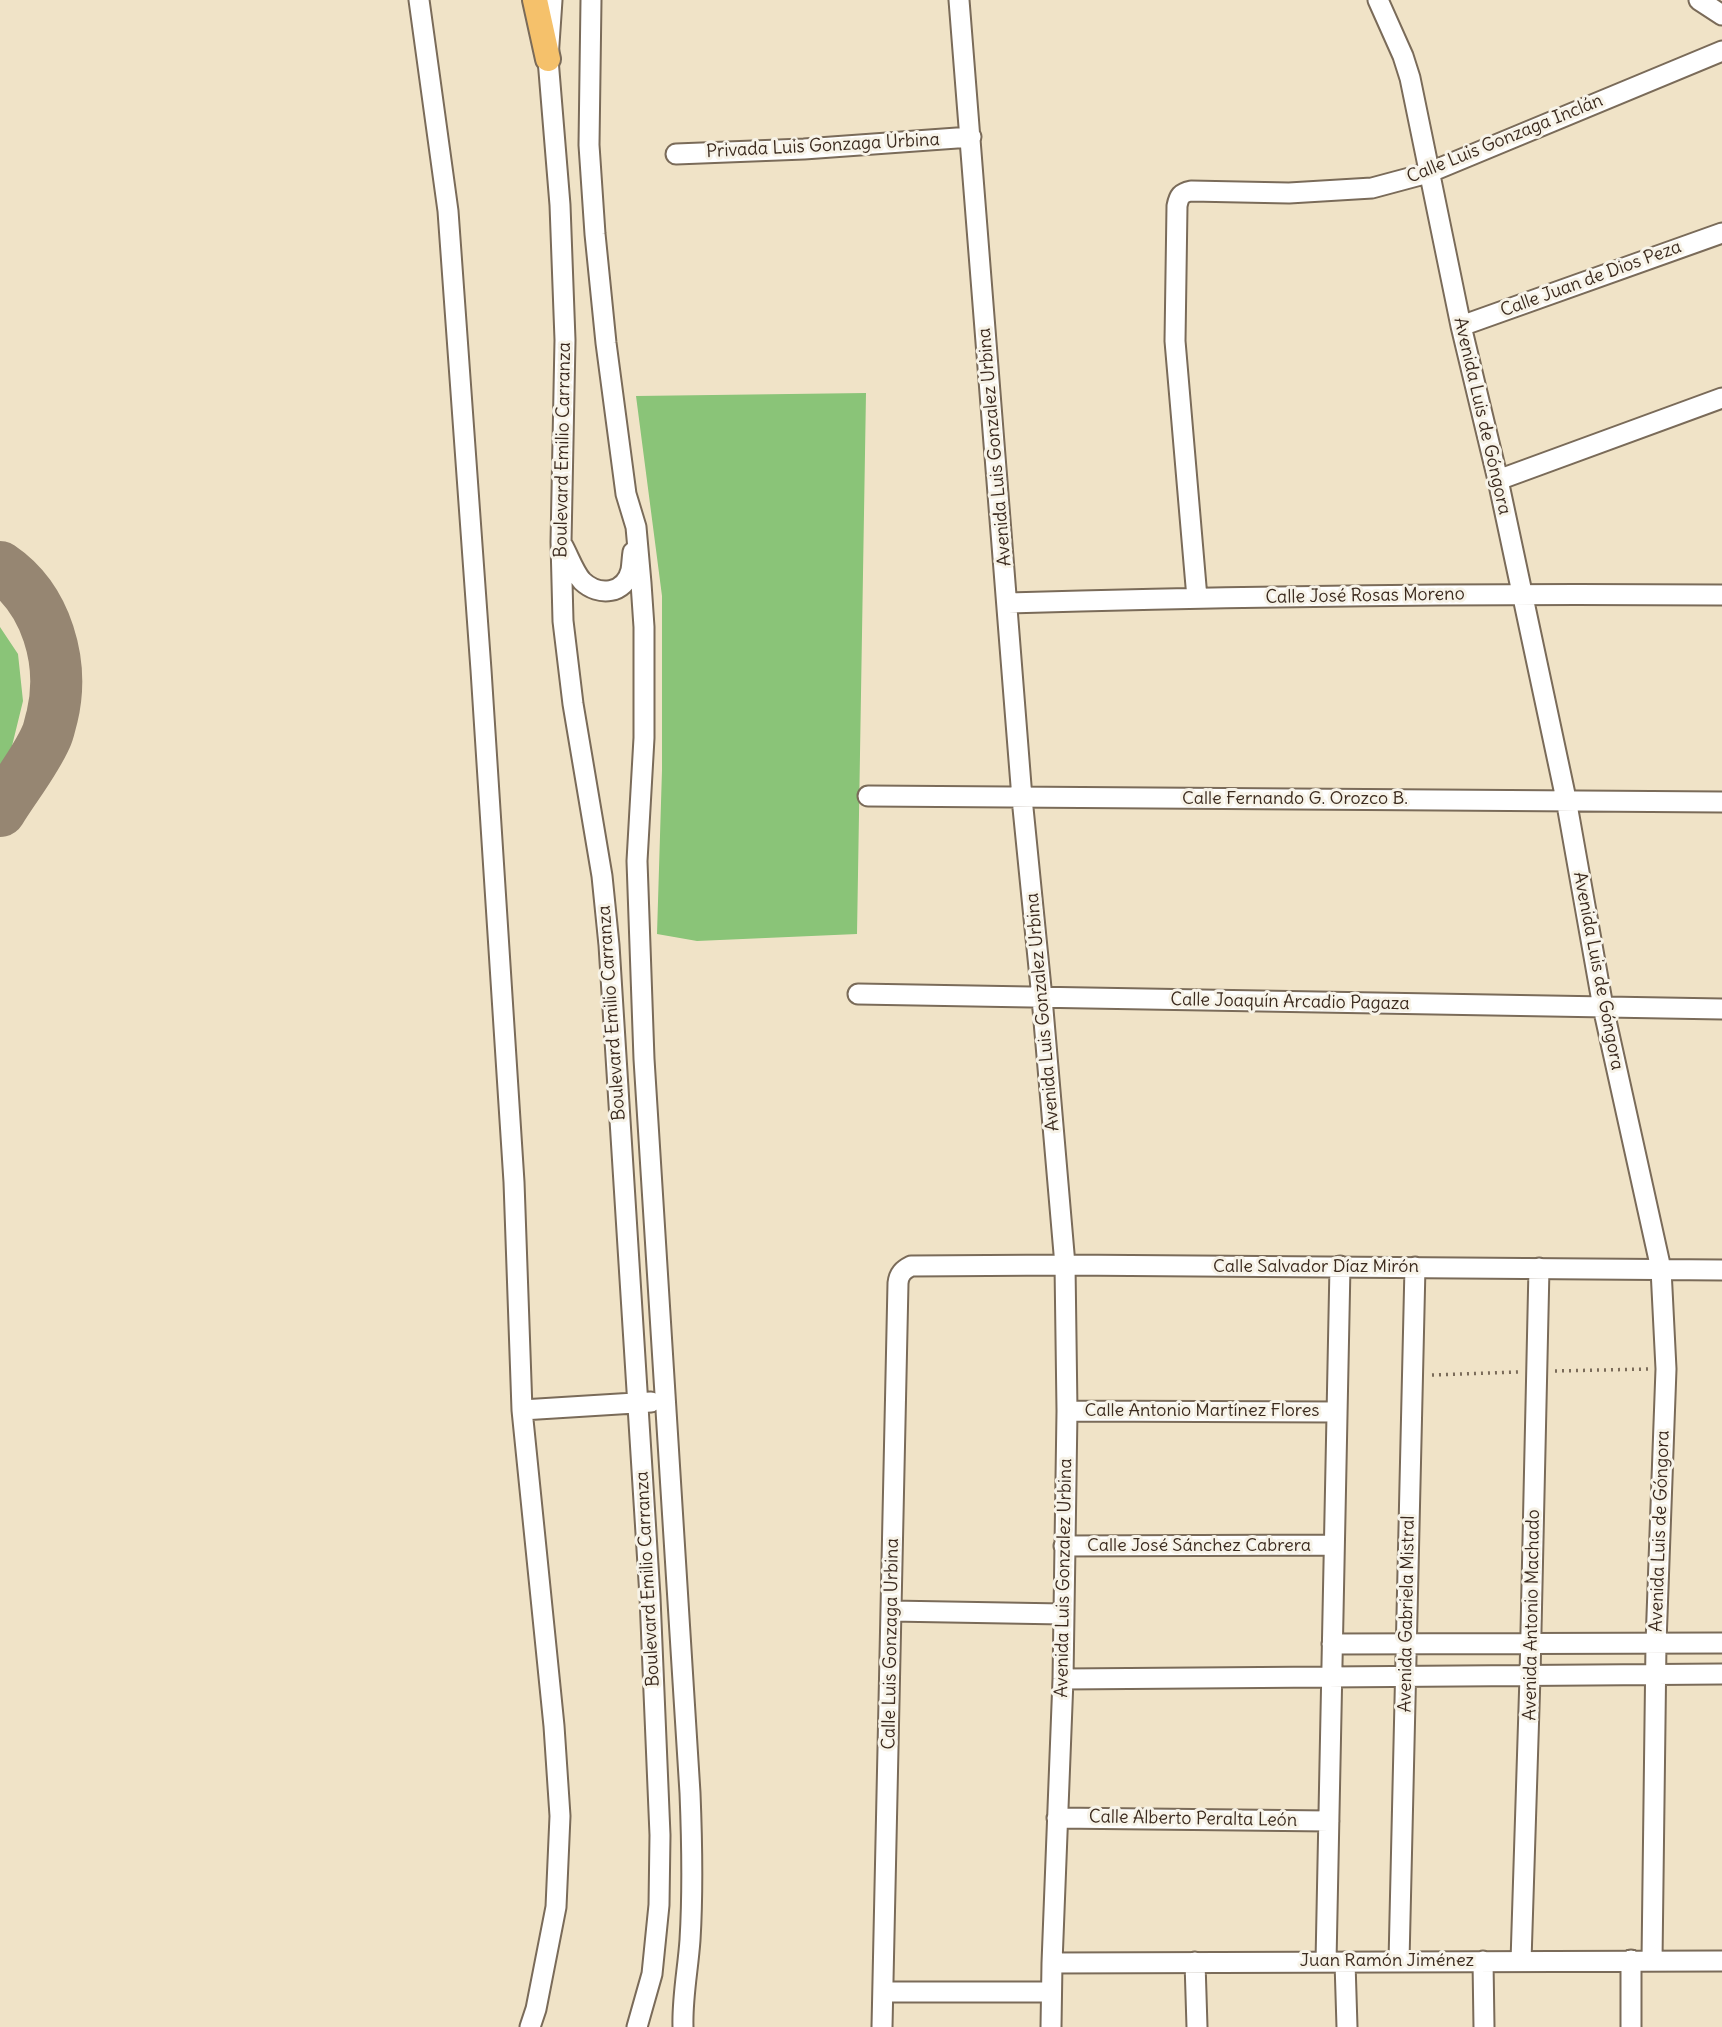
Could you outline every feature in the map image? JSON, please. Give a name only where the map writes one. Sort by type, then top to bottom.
[{"type":"main road","points":[[535,0],[548,59]]},
{"type":"street","points":[[419,0],[450,225],[481,656],[514,1182],[522,1410],[560,1815],[556,1906],[530,2027]]},
{"type":"street","name":"Boulevard Emilio Carranza","points":[[552,0],[548,59],[560,205],[565,340],[561,542],[563,621],[573,704],[602,876],[609,945],[650,1597],[660,1835],[659,1905],[652,1973],[637,2027]]},
{"type":"street","name":"Boulevard Emilio Carranza","points":[[591,0],[589,145],[594,234],[626,494],[636,527],[644,627],[644,710],[636,862],[644,1059],[691,1793],[693,1877],[690,1944],[682,2007],[683,2027]]},
{"type":"street","name":"Avenida Luis Gonzalez Urbina","points":[[959,0],[1022,798],[1065,1265],[1067,1411],[1063,1679],[1051,2027]]},
{"type":"street","name":"Avenida Luis de Góngora","points":[[1378,0],[1403,56],[1409,78],[1566,799],[1603,1007],[1661,1269],[1666,1369],[1656,1643],[1652,1960]]},
{"type":"street","points":[[1699,0],[1722,15]]},
{"type":"street","name":"Calle Luis Gonzaga Inclán","points":[[1197,598],[1175,341],[1179,198],[1182,193],[1289,193],[1372,188],[1428,173],[1722,51]]},
{"type":"street","name":"Privada Luis Gonzaga Urbina","points":[[676,154],[804,149],[971,137]]},
{"type":"street","name":"Calle Juan de Dios Peza","points":[[1461,326],[1722,233]]},
{"type":"street","points":[[1498,480],[1722,398]]},
{"type":"street","points":[[561,542],[580,579],[601,592],[614,591],[631,572],[636,527]]},
{"type":"street","name":"Calle José Rosas Moreno","points":[[1008,603],[1522,593],[1722,595]]},
{"type":"street","name":"Calle Fernando G. Orozco B.","points":[[868,796],[1722,802]]},
{"type":"street","name":"Calle Joaquín Arcadio Pagaza","points":[[858,994],[1722,1009]]},
{"type":"street","name":"Calle Salvador Díaz Mirón","points":[[911,1266],[1340,1266],[1722,1270]]},
{"type":"street","name":"Calle Luis Gonzaga Urbina","points":[[882,2027],[898,1283],[899,1276],[911,1266]]},
{"type":"street","points":[[1340,1266],[1329,1821],[1336,1962],[1347,2027]]},
{"type":"street","name":"Avenida Gabriela Mistral","points":[[1399,1961],[1415,1267]]},
{"type":"street","name":"Avenida Antonio Machado","points":[[1521,1961],[1539,1268]]},
{"type":"street","points":[[522,1410],[666,1401]]},
{"type":"street","name":"Calle Antonio Martínez Flores","points":[[1067,1411],[1337,1412]]},
{"type":"street","name":"Calle José Sánchez Cabrera","points":[[1064,1546],[1334,1545]]},
{"type":"street","points":[[891,1611],[1063,1614]]},
{"type":"street","points":[[1332,1644],[1722,1643]]},
{"type":"street","points":[[1063,1679],[1722,1674]]},
{"type":"street","name":"Calle Alberto Peralta León","points":[[1057,1818],[1329,1821]]},
{"type":"street","points":[[1630,1960],[1631,2027]]},
{"type":"street","points":[[1483,1961],[1485,2027]]},
{"type":"street","name":"Juan Ramón Jiménez","points":[[1052,1963],[1722,1961]]},
{"type":"street","points":[[1195,1962],[1197,2027]]},
{"type":"street","points":[[883,1992],[1051,1992]]},
{"type":"green space","points":[[866,393],[857,934],[697,941],[657,934],[662,770],[662,596],[636,396]]},
{"type":"green space","points":[[0,627],[18,654],[23,701],[12,746],[0,770]]},
{"type":"taxiway","points":[[0,567],[30,596],[41,614],[54,654],[56,675],[52,717],[47,735],[0,811]]}]
